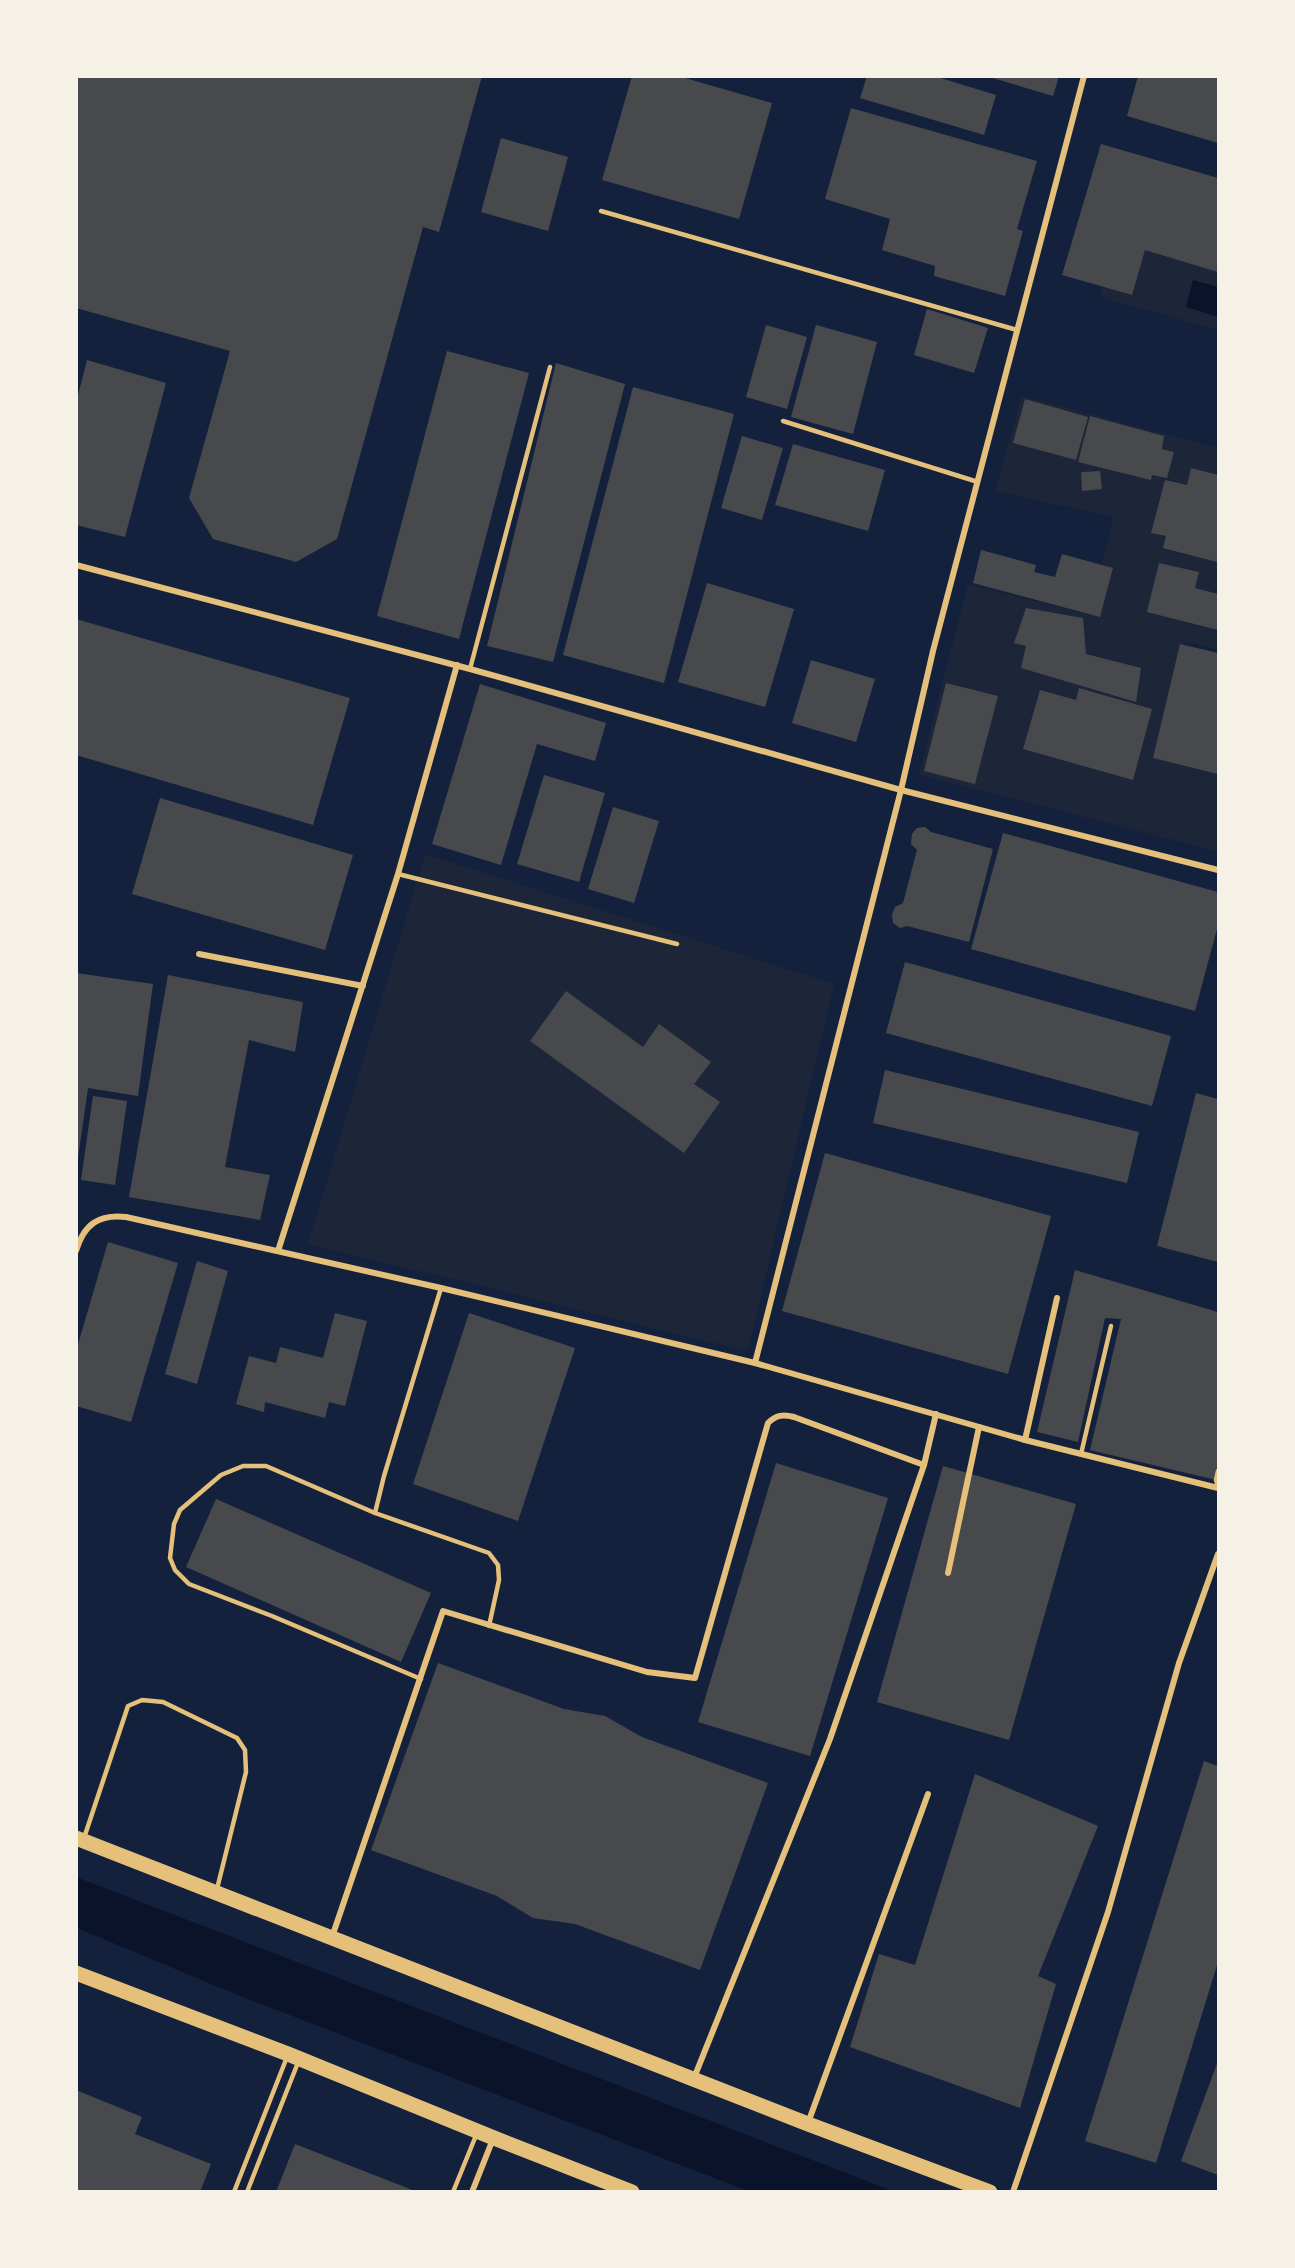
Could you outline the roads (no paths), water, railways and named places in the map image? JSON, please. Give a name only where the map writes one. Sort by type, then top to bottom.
[{"type":"main road","points":[[80,1839],[808,2124],[990,2192]]},
{"type":"main road","points":[[76,1972],[294,2056],[632,2192]]},
{"type":"street","points":[[755,1363],[901,790],[933,651],[1084,76]]},
{"type":"street","points":[[76,565],[457,665],[901,790],[1218,870]]},
{"type":"street","points":[[278,1251],[398,874],[457,665]]},
{"type":"street","points":[[199,954],[363,986]]},
{"type":"street","points":[[76,1251],[80,1238],[90,1226],[101,1217],[114,1215],[441,1288],[755,1363],[1025,1440],[1218,1488]]},
{"type":"street","points":[[1025,1440],[1057,1298]]},
{"type":"street","points":[[694,2079],[830,1739],[924,1465],[936,1414]]},
{"type":"street","points":[[331,1938],[443,1611],[647,1672],[695,1678],[768,1423],[774,1417],[781,1415],[794,1417],[924,1465]]},
{"type":"street","points":[[948,1573],[979,1427]]},
{"type":"street","points":[[1013,2192],[1108,1912],[1179,1663],[1218,1554]]},
{"type":"street","points":[[808,2124],[928,1794]]},
{"type":"street","points":[[472,2192],[494,2138]]},
{"type":"lane","points":[[601,211],[1017,330]]},
{"type":"lane","points":[[470,669],[550,367]]},
{"type":"lane","points":[[783,421],[978,482]]},
{"type":"lane","points":[[398,874],[677,944]]},
{"type":"lane","points":[[375,1513],[441,1288]]},
{"type":"lane","points":[[1081,1454],[1111,1326]]},
{"type":"lane","points":[[421,1679],[272,1616],[189,1584],[176,1570],[170,1558],[174,1524],[180,1510],[221,1475],[243,1466],[266,1466],[375,1513],[489,1553],[498,1565],[499,1580],[489,1626]]},
{"type":"lane","points":[[1218,1471],[1216,1480],[1218,1488]]},
{"type":"lane","points":[[80,1839],[128,1706],[142,1700],[163,1702],[237,1738],[245,1750],[246,1772],[216,1893]]},
{"type":"lane","points":[[234,2192],[294,2056]]},
{"type":"lane","points":[[247,2192],[294,2056]]},
{"type":"lane","points":[[453,2192],[478,2130]]}]
